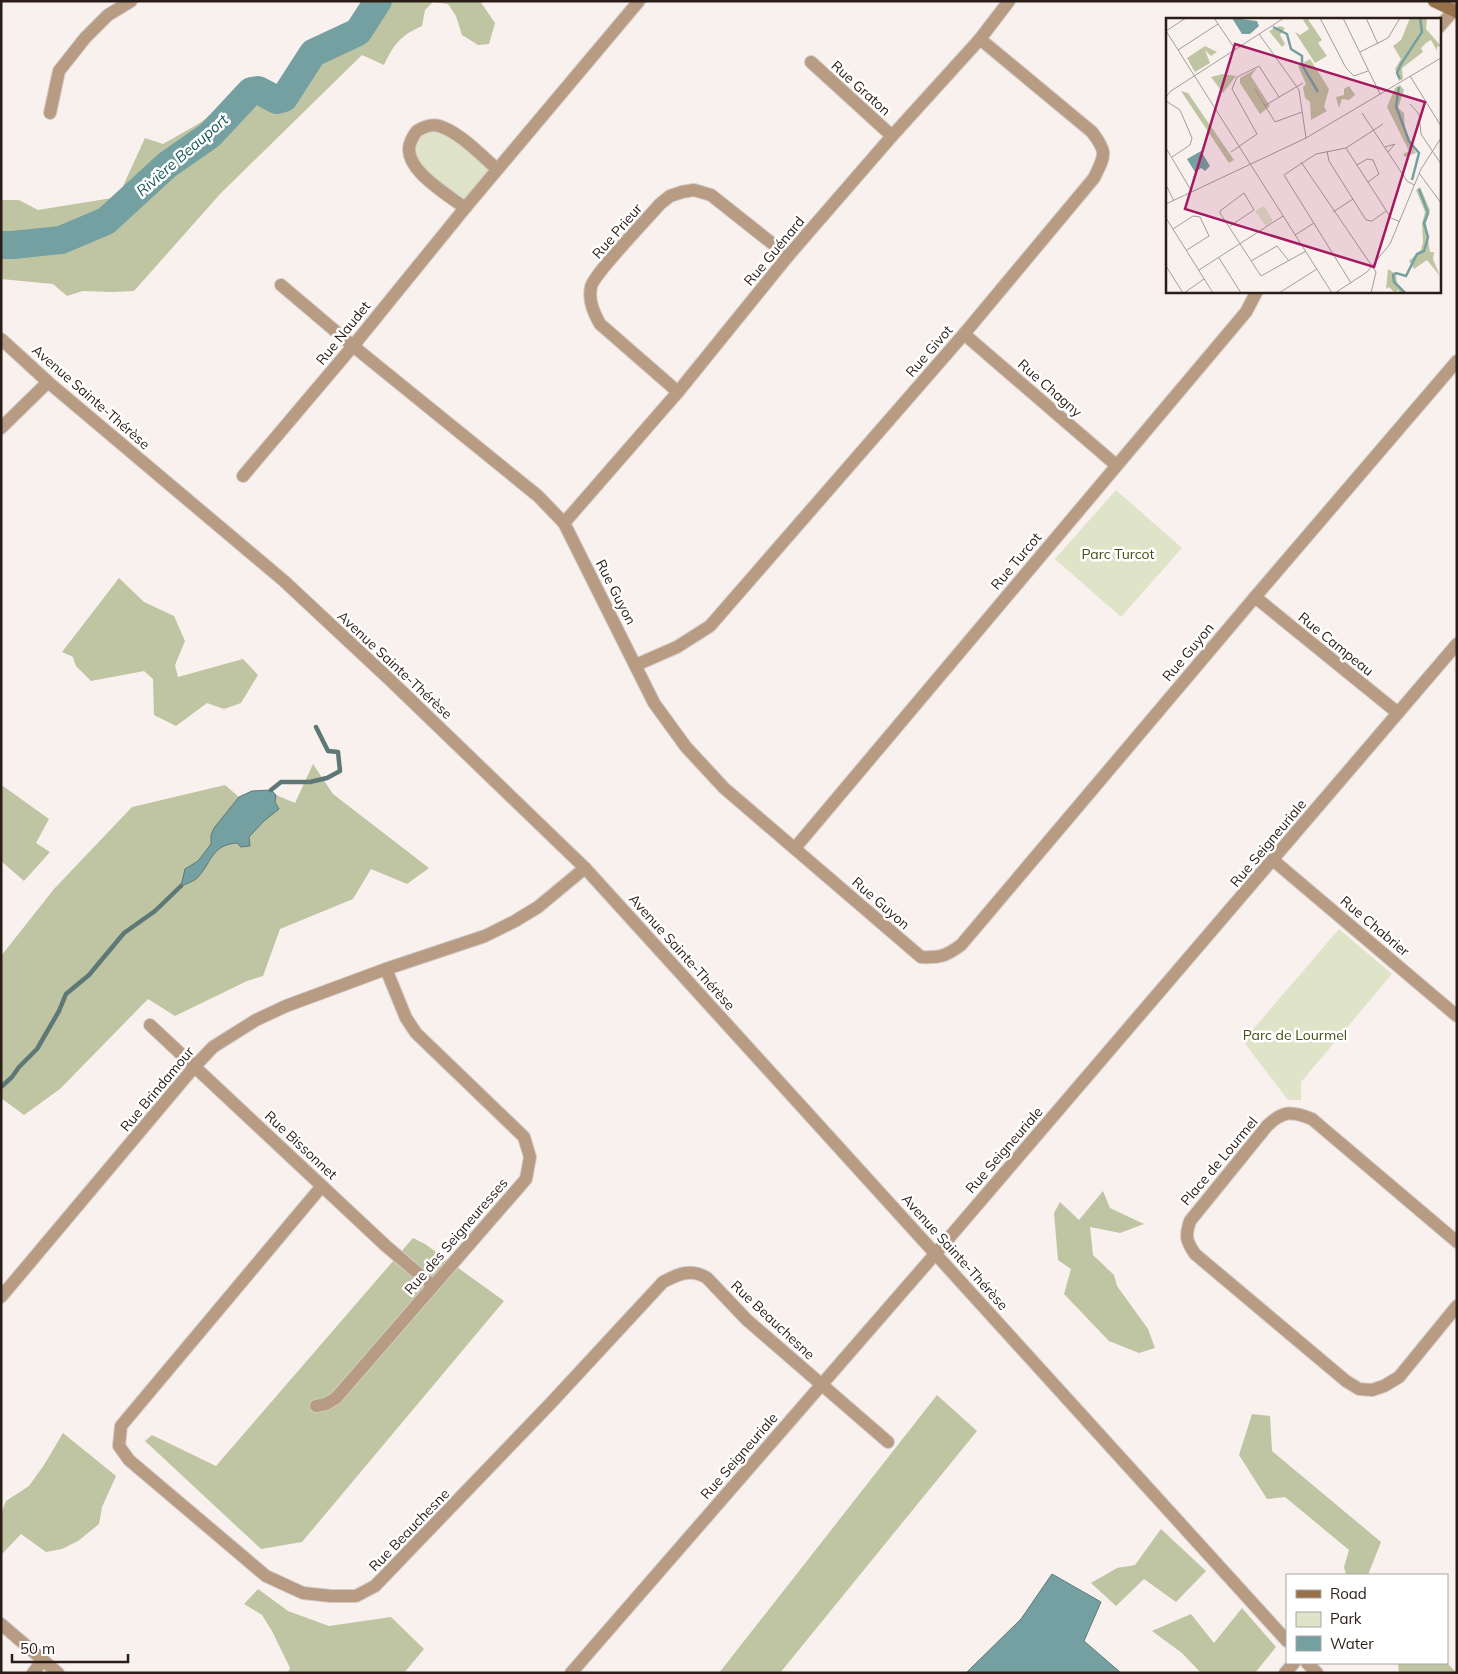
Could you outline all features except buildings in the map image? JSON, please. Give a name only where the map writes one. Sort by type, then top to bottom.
[{"type":"main road","points":[[1434,1],[1456,10]]},
{"type":"street","points":[[50,113],[59,71],[85,38],[108,15],[131,1]]},
{"type":"street","name":"Rue Naudet","points":[[243,476],[353,346],[464,208],[639,1]]},
{"type":"street","name":"Rue Guénard","points":[[564,522],[678,392],[788,256],[892,136],[980,39],[1009,1]]},
{"type":"street","points":[[1440,26],[1456,10]]},
{"type":"street","name":"Rue Givot","points":[[636,665],[677,647],[710,626],[964,334],[1094,178],[1103,160],[1102,146],[1092,132],[980,39]]},
{"type":"street","name":"Rue Graton","points":[[811,62],[892,136]]},
{"type":"street","points":[[464,208],[422,174],[410,161],[408,146],[415,133],[428,125],[442,126],[456,134],[497,169]]},
{"type":"street","name":"Rue Prieur","points":[[678,392],[600,324],[592,309],[591,292],[591,286],[599,273],[660,204],[670,196],[694,190],[711,195],[788,256]]},
{"type":"street","name":"Rue Guyon","points":[[281,285],[538,496],[564,522],[654,703],[686,746],[724,788],[921,957],[935,958],[948,955],[961,945],[1255,597],[1457,362]]},
{"type":"street","name":"Rue Turcot","points":[[795,848],[1246,312],[1256,292]]},
{"type":"street","name":"Rue Chagny","points":[[964,334],[1116,465]]},
{"type":"street","name":"Avenue Sainte-Thérèse","points":[[1,339],[48,382],[284,581],[390,679],[585,868],[1286,1639]]},
{"type":"street","points":[[1,428],[48,382]]},
{"type":"street","name":"Rue Campeau","points":[[1255,597],[1398,713]]},
{"type":"street","name":"Rue Seigneuriale","points":[[571,1673],[936,1253],[1457,644]]},
{"type":"street","name":"Rue Chabrier","points":[[1273,860],[1457,1016]]},
{"type":"street","name":"Rue Brindamour","points":[[1,1297],[213,1047],[256,1020],[286,1006],[386,969],[485,936],[538,907],[585,868]]},
{"type":"street","name":"Rue des Seigneuresses","points":[[316,1406],[326,1404],[336,1398],[526,1179],[530,1157],[524,1137],[416,1033],[406,1018],[386,969]]},
{"type":"street","name":"Rue Bissonnet","points":[[150,1025],[386,1246],[433,1286]]},
{"type":"street","name":"Place de Lourmel","points":[[1457,1242],[1312,1119],[1297,1113],[1276,1117],[1267,1126],[1190,1221],[1186,1233],[1188,1243],[1195,1254],[1358,1389],[1372,1390],[1384,1386],[1398,1377],[1457,1306]]},
{"type":"street","name":"Rue Beauchesne","points":[[322,1186],[121,1426],[119,1446],[129,1460],[266,1576],[303,1593],[356,1596],[375,1586],[550,1404],[663,1282],[676,1274],[699,1273],[707,1278],[747,1320],[888,1442]]},
{"type":"street","points":[[1,1624],[58,1673]]},
{"type":"street","points":[[33,1673],[43,1660]]},
{"type":"green space","points":[[369,1],[480,1],[495,23],[489,44],[478,45],[462,35],[456,16],[448,4],[433,2],[425,10],[422,26],[398,41],[384,65],[362,55],[221,193],[134,291],[83,291],[67,296],[53,284],[1,279],[1,200],[19,200],[38,210],[118,197],[145,138],[163,144],[198,124],[247,90],[287,84],[308,45],[357,16]]},
{"type":"green space","points":[[442,126],[497,169],[465,208],[410,161],[415,133]]},
{"type":"green space","name":"Parc Turcot","points":[[1116,490],[1182,548],[1121,617],[1055,559]]},
{"type":"green space","points":[[119,578],[144,602],[174,616],[185,641],[175,665],[178,677],[243,659],[258,675],[241,703],[224,709],[207,703],[176,726],[154,715],[153,679],[144,671],[91,681],[76,666],[73,657],[62,652]]},
{"type":"green space","points":[[313,764],[333,794],[429,868],[407,884],[371,869],[353,899],[280,929],[263,976],[247,981],[175,1016],[148,999],[60,1089],[24,1115],[1,1098],[1,956],[54,889],[132,807],[225,785],[239,797],[252,791],[271,790],[276,795],[295,803]]},
{"type":"green space","points":[[3,786],[49,819],[36,843],[50,852],[24,881],[1,861],[1,788]]},
{"type":"green space","name":"Parc de Lourmel","points":[[1339,929],[1392,974],[1301,1082],[1301,1100],[1288,1100],[1243,1041]]},
{"type":"green space","points":[[1103,1191],[1110,1208],[1144,1224],[1120,1233],[1090,1227],[1093,1255],[1114,1275],[1117,1286],[1148,1329],[1155,1348],[1139,1353],[1109,1341],[1064,1294],[1071,1269],[1058,1260],[1054,1213],[1060,1202],[1079,1220]]},
{"type":"green space","points":[[413,1238],[425,1244],[504,1301],[302,1542],[261,1549],[145,1441],[152,1435],[216,1466]]},
{"type":"green space","points":[[937,1395],[977,1431],[780,1673],[719,1673]]},
{"type":"green space","points":[[1252,1414],[1270,1416],[1272,1451],[1381,1542],[1368,1574],[1346,1574],[1344,1567],[1349,1550],[1285,1497],[1267,1499],[1239,1455]]},
{"type":"green space","points":[[63,1433],[116,1476],[102,1507],[99,1524],[78,1541],[62,1549],[46,1552],[21,1534],[1,1555],[1,1514],[6,1501],[29,1486]]},
{"type":"green space","points":[[1161,1529],[1206,1571],[1176,1602],[1144,1579],[1116,1606],[1091,1583],[1117,1568],[1135,1565]]},
{"type":"green space","points":[[258,1589],[288,1611],[329,1626],[391,1617],[424,1649],[404,1673],[288,1673],[290,1668],[262,1615],[244,1604]]},
{"type":"green space","points":[[1242,1608],[1276,1647],[1255,1673],[1201,1673],[1182,1653],[1152,1631],[1191,1614],[1214,1643]]},
{"type":"green space","points":[[1398,1664],[1448,1664],[1457,1673],[1399,1673]]},
{"type":"water","points":[[271,790],[276,795],[275,802],[279,809],[249,837],[250,846],[241,847],[237,843],[221,847],[212,856],[196,879],[181,886],[185,869],[198,861],[211,844],[211,835],[214,828],[239,797],[252,791]]},
{"type":"water","points":[[1052,1574],[1101,1602],[1084,1641],[1121,1673],[966,1673],[1021,1619]]},
{"type":"waterway","name":"Rivière Beauport","points":[[1,245],[61,240],[106,221],[167,165],[210,135],[251,91],[258,90],[277,100],[284,98],[313,53],[358,32],[378,1]]},
{"type":"waterway","points":[[271,790],[281,782],[310,782],[327,778],[340,771],[338,752],[328,751],[316,727]]},
{"type":"waterway","points":[[1,1087],[37,1049],[59,1011],[66,994],[89,975],[124,933],[155,911],[181,886]]}]
